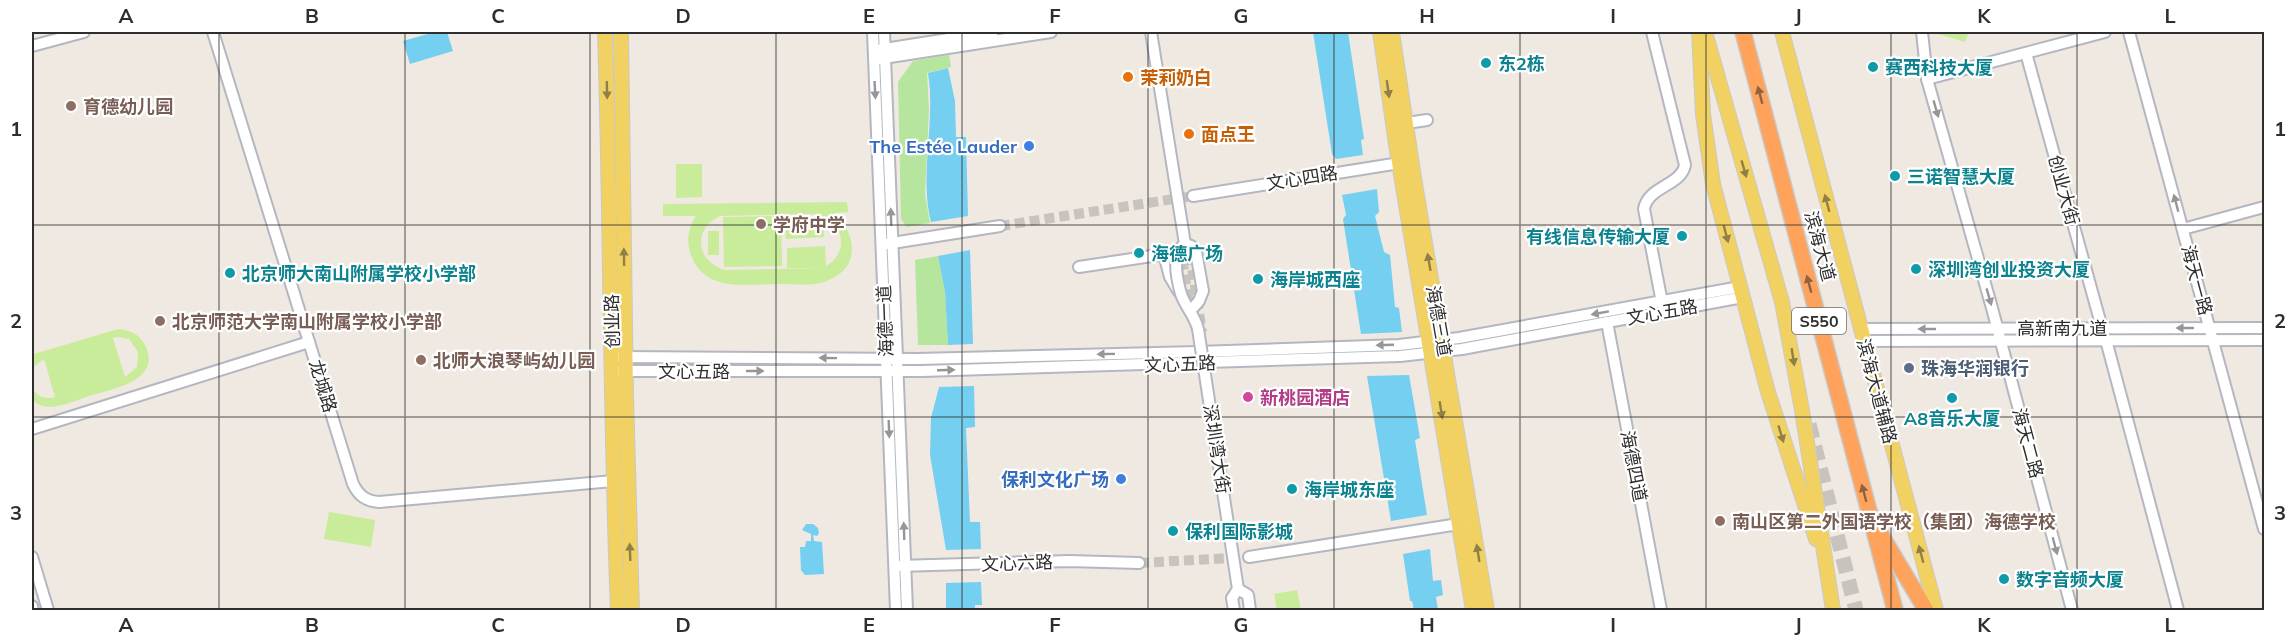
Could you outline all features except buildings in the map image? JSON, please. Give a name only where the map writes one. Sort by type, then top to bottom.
[{"type":"highway","name":"滨海大道","points":[[1743,32],[1895,610]]},
{"type":"highway","points":[[1870,516],[1926,610]]},
{"type":"main road","name":"创业路","points":[[605,32],[632,610]]},
{"type":"main road","name":"创业路","points":[[618,610],[613,481],[619,364],[621,32]]},
{"type":"main road","name":"海德三道","points":[[1380,32],[1405,162],[1466,523],[1487,610]]},
{"type":"main road","name":"海德三道","points":[[1392,32],[1407,123],[1405,162]]},
{"type":"main road","points":[[1699,32],[1707,150],[1716,195],[1767,393],[1801,500],[1825,564]]},
{"type":"main road","points":[[1705,32],[1782,302],[1833,610]]},
{"type":"main road","name":"滨海大道辅路","points":[[1782,32],[1936,610]]},
{"type":"main road","name":"海德三道","points":[[1466,523],[1473,610]]},
{"type":"street","points":[[32,46],[84,32]]},
{"type":"street","name":"龙城路","points":[[213,32],[352,484],[363,498],[379,502],[613,481]]},
{"type":"street","name":"海德一道","points":[[873,32],[879,54],[900,566],[907,610]]},
{"type":"street","name":"海德一道","points":[[879,54],[884,32]]},
{"type":"street","points":[[879,54],[993,32]]},
{"type":"street","points":[[879,54],[1052,32]]},
{"type":"street","name":"深圳湾大街","points":[[1151,32],[1179,292],[1191,310],[1198,329],[1238,588],[1232,598],[1234,610]]},
{"type":"street","points":[[1652,32],[1685,165],[1681,174],[1654,193],[1645,203],[1644,209],[1662,307]]},
{"type":"street","name":"海天二路","points":[[1922,32],[1927,79],[1997,328],[2072,610]]},
{"type":"street","points":[[1927,79],[2105,32]]},
{"type":"street","name":"海天一路","points":[[2129,32],[2265,529]]},
{"type":"street","name":"创业大街","points":[[2026,53],[2102,328]]},
{"type":"street","points":[[1407,123],[1427,120]]},
{"type":"street","name":"文心四路","points":[[1193,196],[1405,162]]},
{"type":"street","points":[[2184,229],[2265,207]]},
{"type":"street","points":[[887,243],[1000,226]]},
{"type":"street","name":"深圳湾大街","points":[[1174,250],[1191,246],[1196,252],[1203,291],[1199,301],[1191,310]]},
{"type":"street","points":[[1079,267],[1174,250]]},
{"type":"street","name":"文心五路","points":[[619,364],[892,371],[1194,364],[1400,356],[1437,346],[1741,292]]},
{"type":"street","name":"文心五路","points":[[619,364],[1197,352],[1399,345],[1437,346],[1607,322],[1662,307]]},
{"type":"street","name":"海德四道","points":[[1607,322],[1661,610]]},
{"type":"street","name":"高新南九道","points":[[1862,335],[1997,328],[2265,328]]},
{"type":"street","name":"高新南九道","points":[[1862,335],[2000,340],[2265,340]]},
{"type":"street","points":[[2106,340],[2178,610]]},
{"type":"street","points":[[32,429],[309,342]]},
{"type":"street","points":[[1249,557],[1466,523]]},
{"type":"street","points":[[32,557],[37,592],[48,610]]},
{"type":"street","name":"文心六路","points":[[900,566],[1069,561],[1139,564]]},
{"type":"street","name":"海德一道","points":[[896,610],[900,566]]},
{"type":"street","name":"深圳湾大街","points":[[1238,588],[1248,595],[1250,610]]},
{"type":"street","points":[[32,606],[33,610]]},
{"type":"green space","points":[[1939,32],[1969,32],[1965,42],[1938,34]]},
{"type":"green space","points":[[949,55],[951,67],[927,73],[929,110],[925,194],[930,223],[907,227],[901,219],[898,82],[913,61]]},
{"type":"green space","points":[[676,164],[702,164],[702,197],[676,198]]},
{"type":"green space","points":[[847,202],[848,212],[835,213],[842,221],[851,240],[850,258],[846,267],[839,274],[818,284],[741,285],[716,281],[706,276],[697,267],[691,255],[689,235],[696,216],[663,216],[663,204]],"holes":[[[817,214],[826,217],[838,229],[841,237],[839,253],[834,260],[826,266],[825,246],[787,248],[787,268],[823,268],[725,270],[715,266],[703,253],[701,245],[705,229],[720,216]]]},
{"type":"green space","points":[[781,216],[782,266],[724,267],[723,217]]},
{"type":"green space","points":[[823,217],[824,237],[786,239],[785,218]]},
{"type":"green space","points":[[708,231],[719,231],[719,255],[708,255]]},
{"type":"green space","points":[[938,256],[945,292],[948,345],[918,345],[915,260]]},
{"type":"green space","points":[[118,329],[137,335],[145,345],[149,357],[147,367],[141,375],[122,386],[59,406],[49,407],[32,400],[32,388],[42,397],[55,397],[44,359],[32,368],[34,354]],"holes":[[[113,338],[129,339],[138,352],[137,367],[125,377]]]},
{"type":"green space","points":[[329,512],[375,520],[371,547],[324,539]]},
{"type":"green space","points":[[1297,590],[1301,610],[1277,610],[1274,594]]},
{"type":"water","points":[[435,32],[447,32],[453,51],[410,64],[403,41]]},
{"type":"water","points":[[1313,32],[1348,32],[1364,139],[1361,140],[1363,155],[1336,159],[1332,154]]},
{"type":"water","points":[[948,68],[955,101],[956,137],[966,137],[968,216],[931,222],[927,185],[930,110],[928,73]]},
{"type":"water","points":[[1377,189],[1379,212],[1375,216],[1384,252],[1390,255],[1395,307],[1399,308],[1402,332],[1361,334],[1343,219],[1346,215],[1342,195]]},
{"type":"water","points":[[970,250],[973,344],[948,345],[945,292],[938,256]]},
{"type":"water","points":[[1409,375],[1420,438],[1415,440],[1427,515],[1391,521],[1367,376]]},
{"type":"water","points":[[974,386],[975,427],[966,428],[970,522],[980,522],[981,549],[946,550],[930,455],[931,418],[939,387]]},
{"type":"water","points":[[806,524],[813,524],[818,528],[817,536],[813,535],[814,541],[822,542],[824,574],[805,575],[801,570],[800,547],[805,547],[806,541],[811,541],[811,534],[802,530]]},
{"type":"water","points":[[1430,549],[1433,581],[1441,580],[1443,595],[1436,597],[1438,610],[1414,610],[1412,601],[1410,601],[1403,554]]},
{"type":"water","points":[[981,582],[982,605],[975,605],[975,610],[946,610],[946,583]]},
{"type":"tunnel","points":[[1000,226],[1193,196]]},
{"type":"tunnel","points":[[1188,240],[1202,332]]},
{"type":"tunnel","points":[[1180,245],[1190,310]]},
{"type":"tunnel","points":[[1809,424],[1856,610]]},
{"type":"tunnel","points":[[1139,563],[1249,557]]},
{"type":"place","name":"东2栋","points":[[1486,63]]},
{"type":"place","name":"赛西科技大厦","points":[[1873,67]]},
{"type":"place","name":"茉莉奶白","points":[[1128,77]]},
{"type":"place","name":"育德幼儿园","points":[[71,106]]},
{"type":"place","name":"面点王","points":[[1189,134]]},
{"type":"place","name":"The Estée Lauder","points":[[1029,146]]},
{"type":"place","name":"三诺智慧大厦","points":[[1895,176]]},
{"type":"place","name":"学府中学","points":[[761,224]]},
{"type":"place","name":"有线信息传输大厦","points":[[1682,236]]},
{"type":"place","name":"海德广场","points":[[1139,253]]},
{"type":"place","name":"深圳湾创业投资大厦","points":[[1916,269]]},
{"type":"place","name":"北京师大南山附属学校小学部","points":[[230,273]]},
{"type":"place","name":"海岸城西座","points":[[1258,279]]},
{"type":"place","name":"北京师范大学南山附属学校小学部","points":[[160,321]]},
{"type":"place","name":"北师大浪琴屿幼儿园","points":[[421,360]]},
{"type":"place","name":"珠海华润银行","points":[[1909,368]]},
{"type":"place","name":"新桃园酒店","points":[[1248,397]]},
{"type":"place","name":"A8音乐大厦","points":[[1952,398]]},
{"type":"place","name":"保利文化广场","points":[[1121,479]]},
{"type":"place","name":"海岸城东座","points":[[1292,489]]},
{"type":"place","name":"南山区第二外国语学校（集团）海德学校","points":[[1720,521]]},
{"type":"place","name":"保利国际影城","points":[[1173,531]]},
{"type":"place","name":"数字音频大厦","points":[[2004,579]]}]
